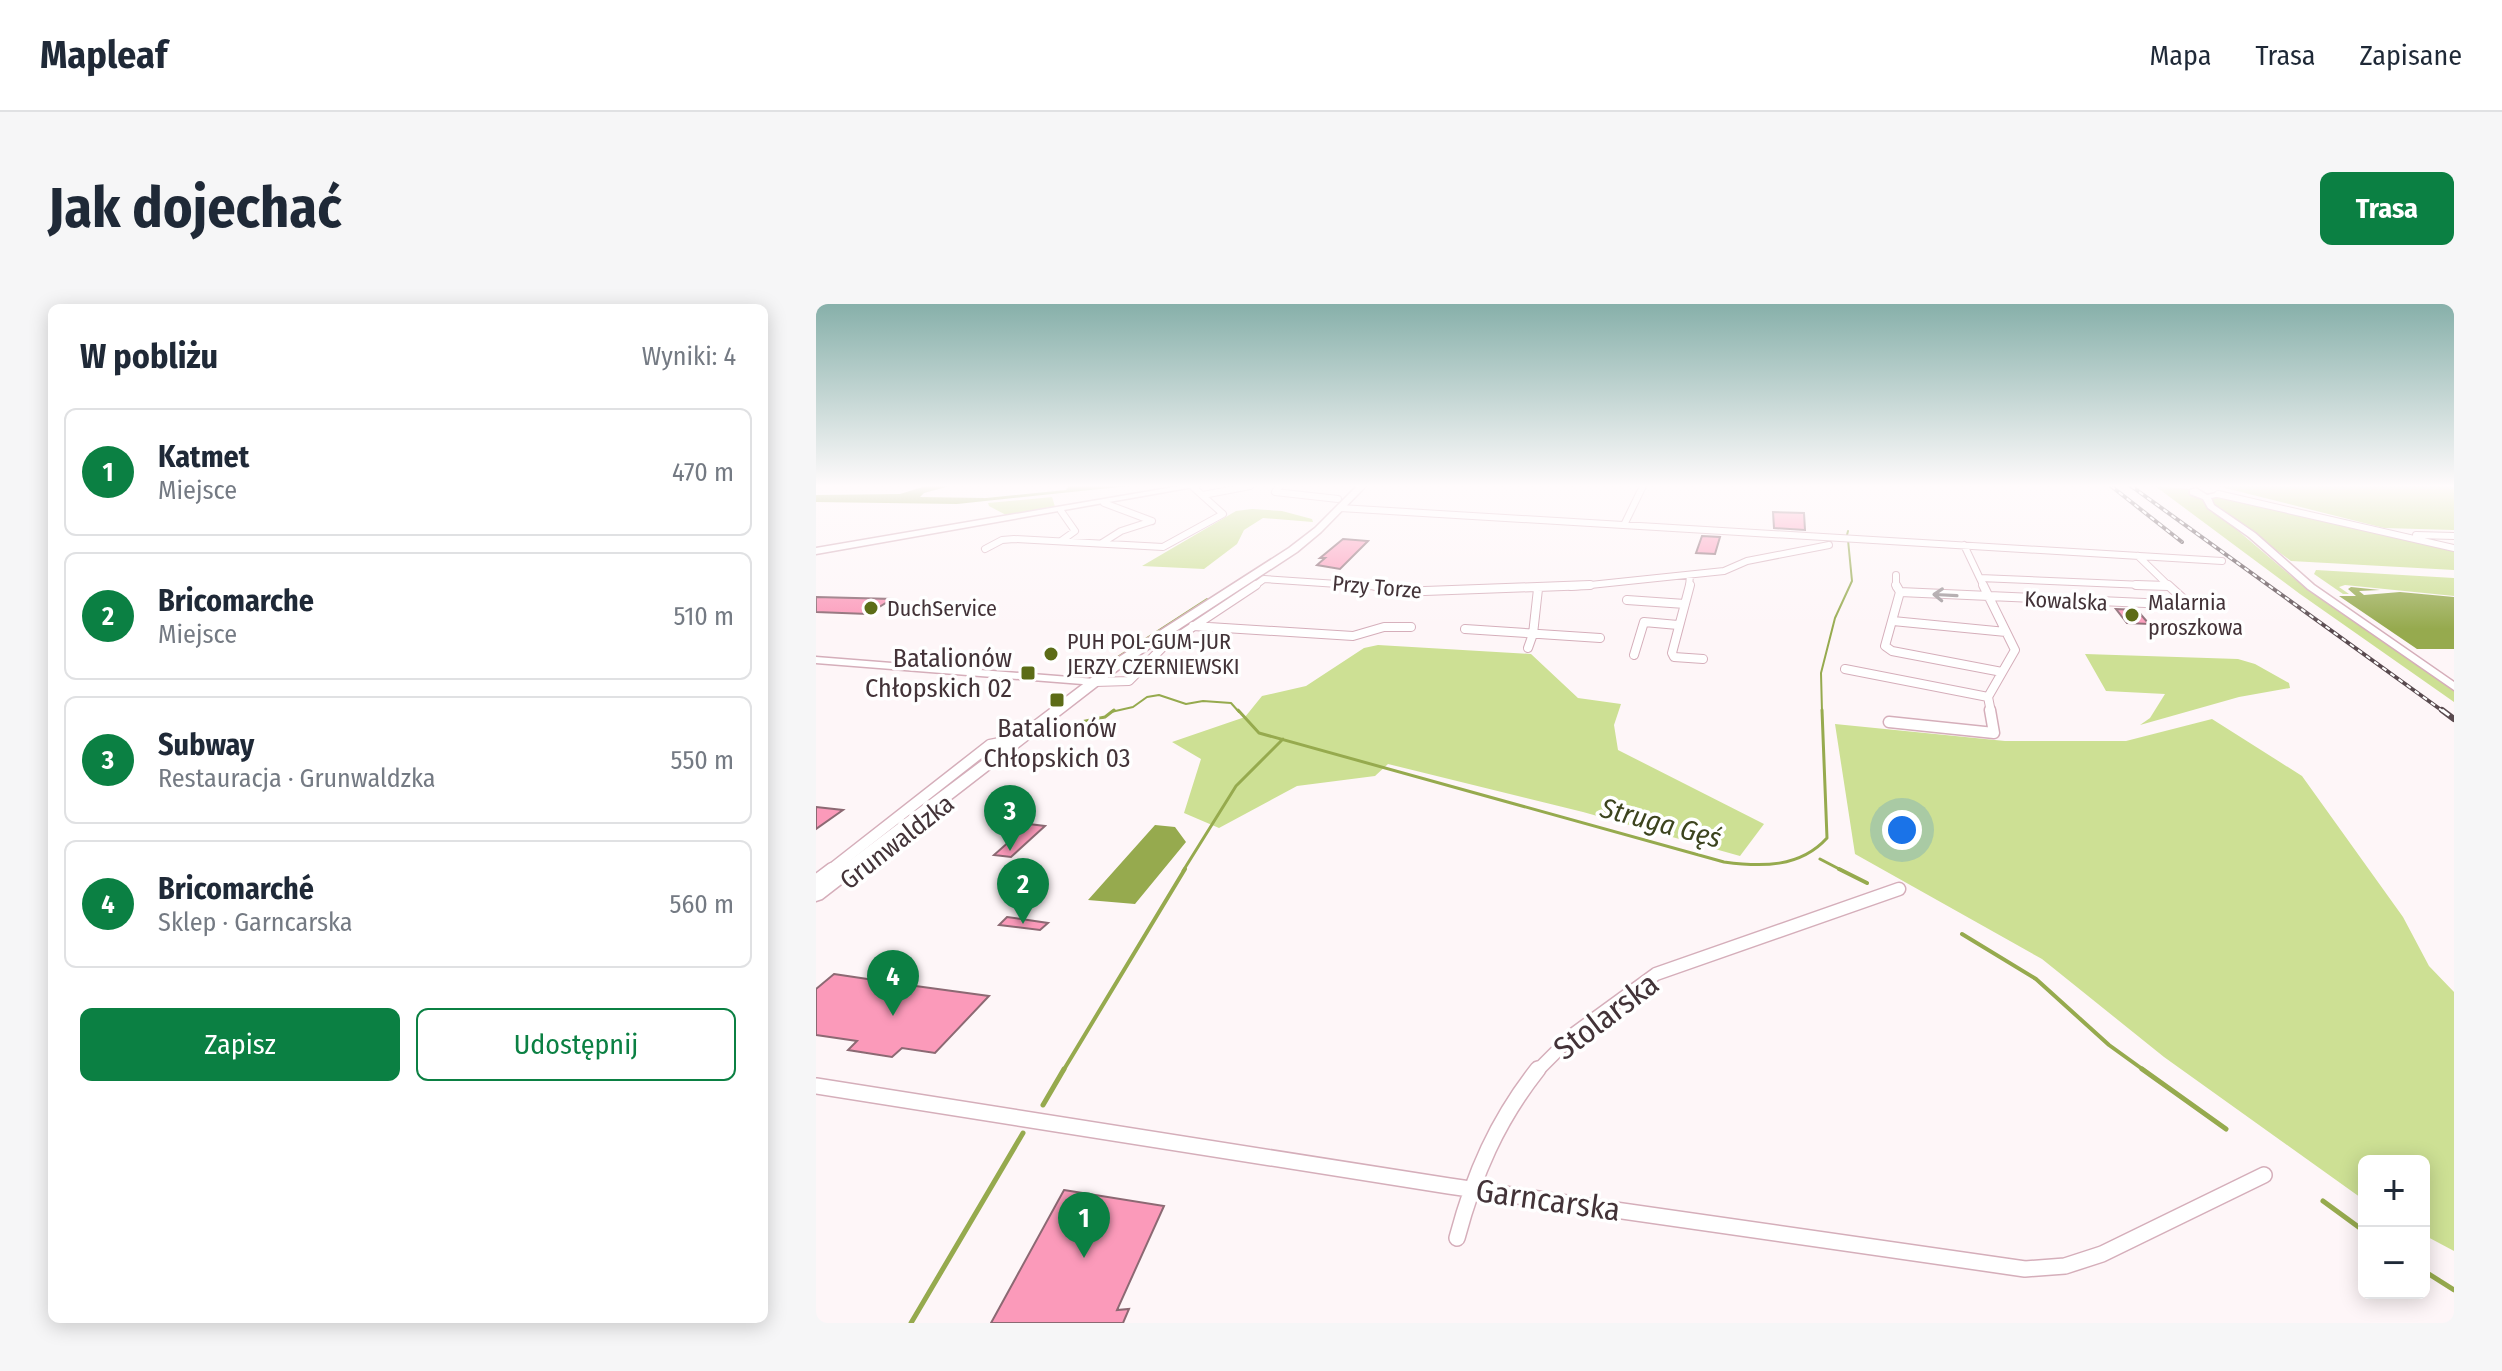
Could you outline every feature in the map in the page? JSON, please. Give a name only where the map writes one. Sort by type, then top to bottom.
[{"type":"main road","name":"Grunwaldzka","points":[[816,895],[1015,740],[1154,638],[1293,550],[1309,534]]},
{"type":"main road","name":"Grunwaldzka","points":[[816,906],[1042,726],[1050,716]]},
{"type":"street","points":[[817,550],[920,534]]},
{"type":"street","points":[[1060,542],[1072,534]]},
{"type":"street","points":[[1100,544],[1117,534]]},
{"type":"street","points":[[985,549],[1007,540],[1163,547],[1190,534]]},
{"type":"street","points":[[1769,534],[2222,561]]},
{"type":"street","points":[[2250,534],[2311,587],[2454,687]]},
{"type":"street","points":[[2391,534],[2454,548]]},
{"type":"street","points":[[2402,536],[2454,536]]},
{"type":"street","name":"Przy Torze","points":[[1264,579],[1379,585],[1398,592],[1538,589],[1724,571],[1747,561],[1829,545]]},
{"type":"street","points":[[1889,722],[1994,733],[1988,697],[2015,650],[1964,545]]},
{"type":"street","points":[[2138,556],[2168,586]]},
{"type":"street","points":[[1690,575],[1673,656],[1703,659]]},
{"type":"street","points":[[1896,575],[1900,592],[1885,646],[1892,651],[2002,672]]},
{"type":"street","points":[[1980,578],[2168,586]]},
{"type":"street","name":"Grunwaldzka","points":[[1095,682],[1129,681],[1150,657],[1264,579]]},
{"type":"street","name":"Kowalska","points":[[1900,592],[2190,605],[2168,586]]},
{"type":"street","points":[[1528,648],[1533,634],[1538,589]]},
{"type":"street","points":[[1627,600],[1685,604]]},
{"type":"street","points":[[1893,621],[2006,632]]},
{"type":"street","points":[[1634,655],[1644,622],[1678,625]]},
{"type":"street","points":[[1193,626],[1353,636],[1384,627],[1411,627]]},
{"type":"street","points":[[1465,629],[1600,638]]},
{"type":"street","points":[[816,660],[1095,682]]},
{"type":"street","points":[[1845,669],[1988,697]]},
{"type":"street","points":[[816,881],[990,745],[1015,740]]},
{"type":"street","name":"Stolarska","points":[[1457,1238],[1470,1188],[1508,1108],[1538,1069],[1575,1033],[1656,974],[1899,889]]},
{"type":"street","name":"Garncarska","points":[[816,1086],[1470,1188],[2025,1269],[2065,1266],[2102,1254],[2264,1175]]},
{"type":"shaded area","points":[[1197,534],[1242,534],[1237,544],[1204,569],[1142,566]]},
{"type":"shaded area","points":[[2219,534],[2241,534],[2296,580],[2454,690],[2454,702]]},
{"type":"shaded area","points":[[2253,534],[2381,534],[2454,551],[2454,570],[2291,561]]},
{"type":"shaded area","points":[[2316,570],[2454,578],[2454,596],[2345,585],[2339,587],[2349,594],[2343,594],[2314,574]]},
{"type":"shaded area","points":[[2348,589],[2380,590],[2359,591],[2364,595],[2400,592],[2454,597],[2454,649],[2417,649],[2339,596],[2356,596]]},
{"type":"shaded area","points":[[1378,645],[1531,654],[1578,698],[1621,704],[1614,725],[1618,750],[1764,824],[1740,856],[1583,812],[1388,764],[1375,776],[1297,786],[1219,828],[1184,813],[1201,759],[1172,742],[1245,717],[1262,696],[1306,686],[1364,648]]},
{"type":"shaded area","points":[[2085,654],[2238,659],[2255,664],[2289,683],[2290,688],[2239,697],[2140,725],[2150,718],[2165,694],[2106,691]]},
{"type":"shaded area","points":[[2212,719],[2302,776],[2403,917],[2429,966],[2454,992],[2454,1251],[2430,1238],[2430,1155],[2358,1155],[2358,1196],[2164,1057],[2042,959],[1855,854],[1835,724],[2005,741],[2126,741]]},
{"type":"shaded area","points":[[1155,825],[1175,827],[1186,842],[1135,904],[1088,900]]},
{"type":"building","points":[[1702,536],[1720,537],[1715,554],[1696,553]]},
{"type":"building","points":[[1343,539],[1368,541],[1340,569],[1317,565],[1325,558],[1320,558]]},
{"type":"building","points":[[816,597],[892,599],[868,614],[816,612]]},
{"type":"building","name":"Malarnia proszkowa","points":[[2116,609],[2137,610],[2149,624],[2127,623]]},
{"type":"building","points":[[816,807],[843,810],[816,829]]},
{"type":"building","points":[[1029,824],[1045,826],[1011,857],[994,855]]},
{"type":"building","points":[[1007,917],[1048,923],[1040,930],[999,925]]},
{"type":"building","points":[[834,974],[989,996],[935,1053],[902,1048],[892,1057],[848,1050],[857,1041],[816,1035],[816,989]]},
{"type":"building","points":[[1064,1190],[1164,1206],[1117,1310],[1129,1309],[1123,1323],[991,1323]]},
{"type":"waterway","name":"Struga Gęś","points":[[1822,712],[1821,673],[1835,618],[1852,581],[1848,540]]},
{"type":"waterway","points":[[1096,671],[1207,599]]},
{"type":"waterway","points":[[1112,712],[1133,707],[1147,697],[1159,695],[1186,704],[1203,701],[1231,703],[1239,712]]},
{"type":"waterway","points":[[1238,710],[1259,733],[1282,740]]},
{"type":"waterway","name":"Struga Gęś","points":[[1282,740],[1724,862],[1766,865],[1805,855],[1827,838],[1822,710]]},
{"type":"waterway","points":[[1057,727],[1105,717],[1112,712]]},
{"type":"waterway","points":[[1183,871],[1236,786],[1282,740]]},
{"type":"waterway","points":[[1820,859],[1843,871]]},
{"type":"waterway","points":[[1063,1071],[1185,869]]},
{"type":"waterway","points":[[1839,869],[1843,871]]},
{"type":"waterway","points":[[1843,871],[1867,883]]},
{"type":"waterway","points":[[1962,934],[2036,979],[2109,1045],[2145,1071]]},
{"type":"waterway","points":[[1043,1105],[1064,1069]]},
{"type":"waterway","points":[[2142,1069],[2226,1129]]},
{"type":"waterway","points":[[911,1323],[1023,1133]]},
{"type":"waterway","points":[[2323,1201],[2359,1227]]},
{"type":"waterway","points":[[2430,1275],[2454,1290]]},
{"type":"railway","points":[[2171,534],[2182,542]]},
{"type":"railway","points":[[2197,534],[2444,712]]},
{"type":"railway","points":[[2442,710],[2454,719]]},
{"type":"place","name":"DuchService","points":[[871,608]]},
{"type":"place","name":"Malarnia proszkowa","points":[[2132,615]]},
{"type":"place","name":"PUH POL-GUM-JUR JERZY CZERNIEWSKI","points":[[1051,654]]},
{"type":"place","name":"Batalionów Chłopskich 02","points":[[1028,673]]},
{"type":"place","name":"Batalionów Chłopskich 03","points":[[1057,700]]},
{"type":"place","name":"Subway","points":[[1010,851]]},
{"type":"place","name":"Bricomarche","points":[[1023,924]]},
{"type":"place","name":"Bricomarché","points":[[893,1016]]},
{"type":"place","name":"Katmet","points":[[1084,1258]]}]
